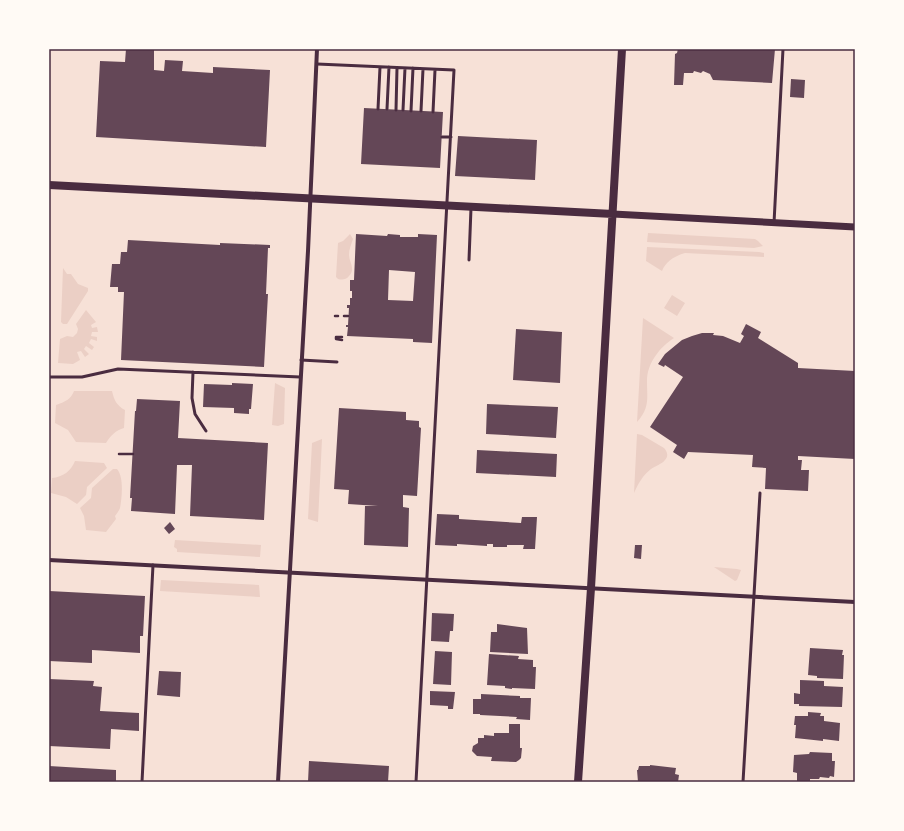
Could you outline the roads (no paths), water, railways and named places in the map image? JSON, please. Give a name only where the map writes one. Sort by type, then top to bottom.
[{"type":"main road","points":[[578,782],[592,588],[602,378],[622,49]]},
{"type":"main road","points":[[49,185],[471,208],[613,214]]},
{"type":"street","points":[[278,782],[318,49]]},
{"type":"street","points":[[613,214],[855,227]]},
{"type":"street","points":[[49,560],[855,602]]},
{"type":"lane","points":[[774,223],[783,49]]},
{"type":"lane","points":[[317,64],[454,70],[448,206],[416,782]]},
{"type":"lane","points":[[378,109],[380,67]]},
{"type":"lane","points":[[387,109],[389,67]]},
{"type":"lane","points":[[396,110],[397,68]]},
{"type":"lane","points":[[403,110],[405,68]]},
{"type":"lane","points":[[411,111],[413,68]]},
{"type":"lane","points":[[421,111],[423,69]]},
{"type":"lane","points":[[433,112],[435,70]]},
{"type":"lane","points":[[442,137],[451,137]]},
{"type":"lane","points":[[469,260],[471,208]]},
{"type":"lane","points":[[301,360],[337,362]]},
{"type":"lane","points":[[49,377],[82,377],[118,369],[300,377]]},
{"type":"lane","points":[[193,372],[193,406],[195,414],[206,431]]},
{"type":"lane","points":[[743,782],[760,493]]},
{"type":"lane","points":[[142,782],[153,565]]}]
